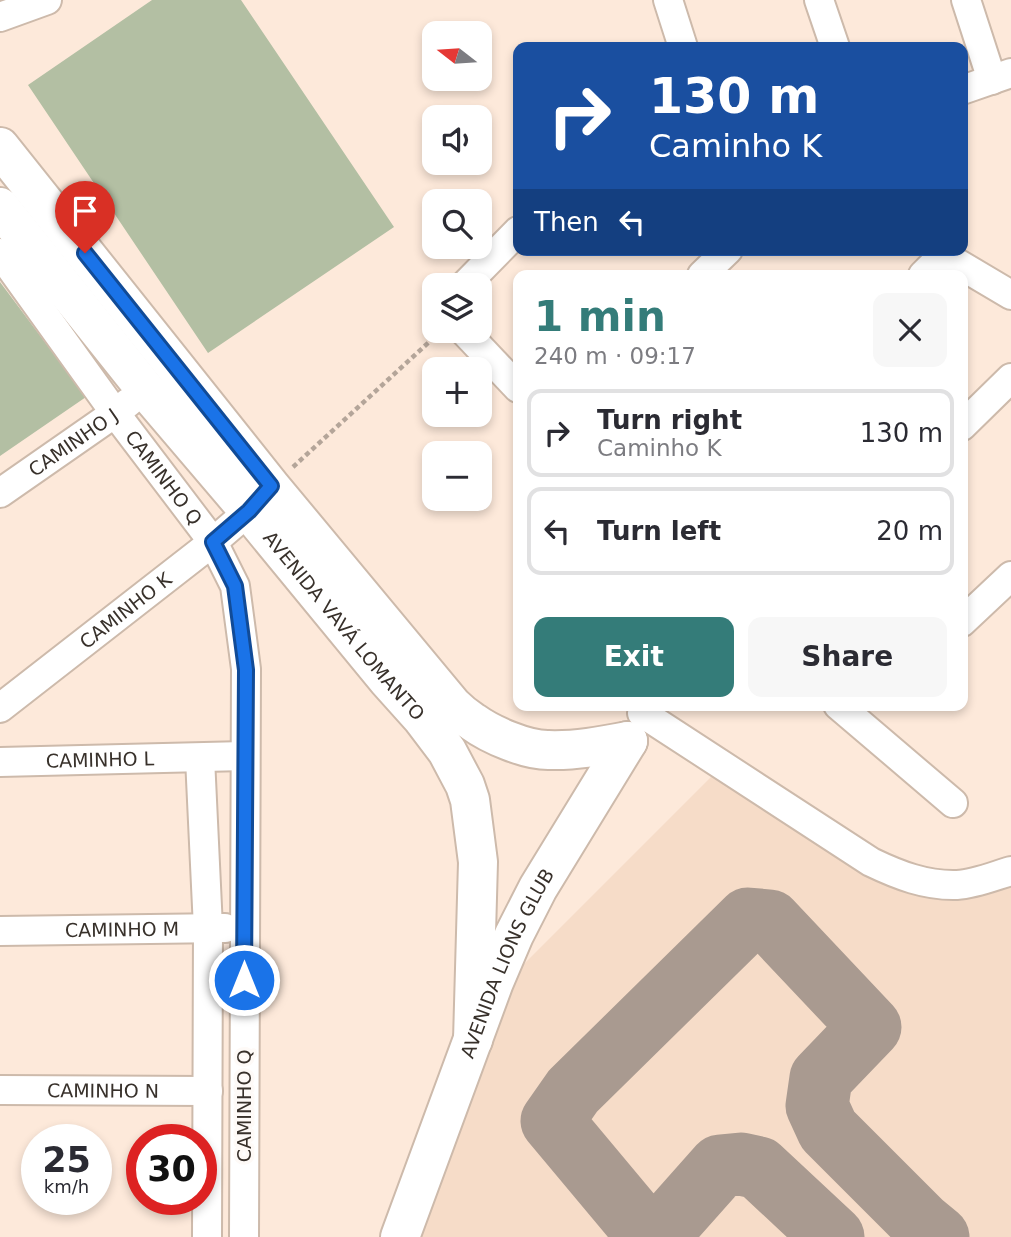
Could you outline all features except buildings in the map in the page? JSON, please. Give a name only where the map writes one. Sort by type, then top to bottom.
[{"type":"street","points":[[0,17],[47,0]]},
{"type":"street","points":[[668,0],[681,42]]},
{"type":"street","points":[[819,0],[833,42]]},
{"type":"street","points":[[966,0],[1001,77],[968,88]]},
{"type":"street","name":"AVENIDA VAVÁ LOMANTO","points":[[0,146],[260,499],[387,679],[447,751],[465,785],[470,800],[478,862],[472,1040]]},
{"type":"street","name":"AVENIDA VAVÁ LOMANTO","points":[[0,206],[145,389],[260,499],[452,705],[473,723],[516,743],[545,750],[580,749],[639,720]]},
{"type":"street","points":[[477,273],[513,236]]},
{"type":"street","name":"CAMINHO Q","points":[[0,253],[115,413],[213,542],[235,586],[246,670],[244,1237]]},
{"type":"street","points":[[707,270],[722,256]]},
{"type":"street","points":[[944,256],[1011,295]]},
{"type":"street","points":[[475,343],[513,383]]},
{"type":"street","points":[[968,420],[1011,379]]},
{"type":"street","name":"CAMINHO J","points":[[0,493],[145,389]]},
{"type":"street","name":"CAMINHO K","points":[[0,708],[213,542],[260,499]]},
{"type":"street","points":[[968,616],[1011,576]]},
{"type":"street","points":[[855,711],[953,803]]},
{"type":"street","points":[[639,720],[871,862],[896,874],[927,883],[958,885],[1011,871]]},
{"type":"street","name":"AVENIDA LIONS GLUB","points":[[400,1237],[472,1040],[514,935],[639,720]]},
{"type":"street","name":"CAMINHO L","points":[[0,762],[245,756]]},
{"type":"street","name":"CAMINHO Q","points":[[200,758],[208,928],[207,1237]]},
{"type":"street","name":"CAMINHO M","points":[[0,931],[244,928]]},
{"type":"street","name":"CAMINHO N","points":[[0,1090],[208,1091]]},
{"type":"path","points":[[260,499],[429,343]]},
{"type":"shaded area","points":[[720,768],[892,880],[1011,880],[1011,1237],[419,1237],[517,971]]},
{"type":"green space","points":[[152,0],[241,0],[394,227],[208,353],[28,85]]},
{"type":"green space","points":[[0,282],[86,397],[0,456]]},
{"type":"taxiway","points":[[649,1237],[552,1121],[573,1091],[748,919],[770,921],[870,1027],[821,1078],[817,1106],[828,1130],[938,1237]]},
{"type":"taxiway","points":[[657,1237],[720,1166],[741,1164],[759,1168],[833,1237]]},
{"type":"route","points":[[85,253],[271,486],[249,511],[213,542],[235,586],[246,670],[244,980]]}]
